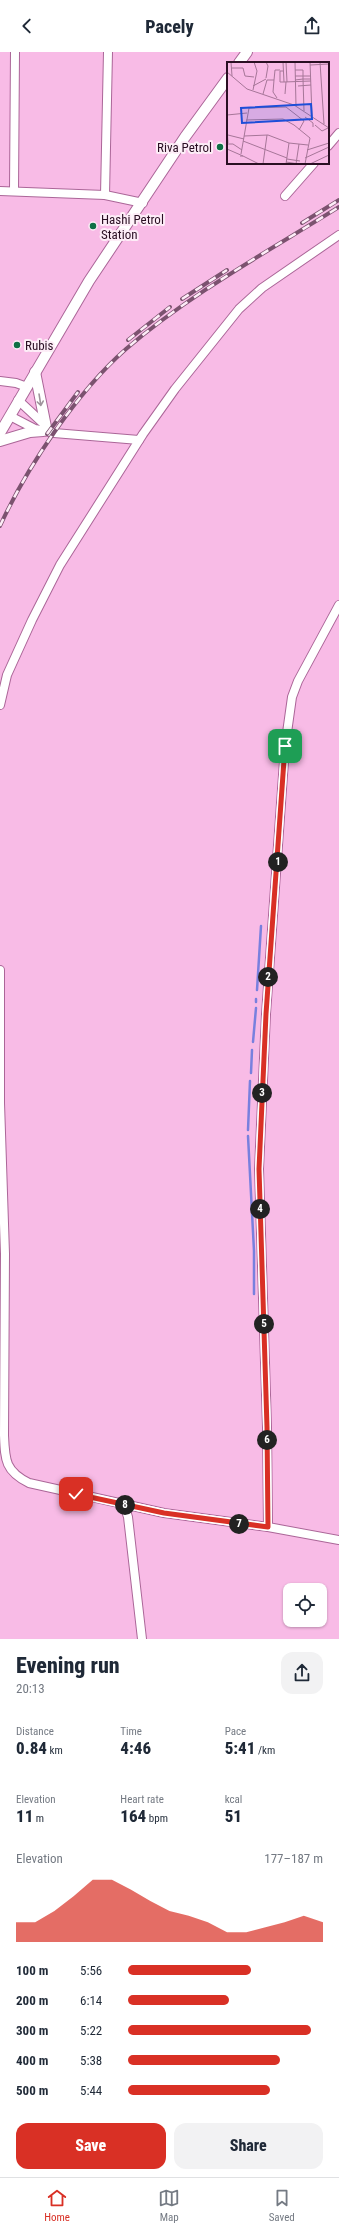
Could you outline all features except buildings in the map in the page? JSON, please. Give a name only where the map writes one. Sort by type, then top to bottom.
[{"type":"main road","points":[[240,62],[247,52]]},
{"type":"main road","points":[[0,433],[89,281],[143,203],[185,136],[227,79]]},
{"type":"main road","points":[[0,441],[30,432],[47,430],[35,372]]},
{"type":"street","points":[[14,190],[15,52]]},
{"type":"street","points":[[105,195],[108,52]]},
{"type":"street","points":[[329,145],[339,133]]},
{"type":"street","points":[[285,196],[313,164]]},
{"type":"street","points":[[0,191],[14,190],[105,195],[143,203]]},
{"type":"street","points":[[0,705],[3,687],[10,670],[60,565],[139,440],[175,389],[239,309],[262,288],[339,235]]},
{"type":"street","points":[[0,381],[16,383],[26,387]]},
{"type":"street","points":[[18,400],[47,430]]},
{"type":"street","points":[[10,416],[27,425],[47,430],[139,440]]},
{"type":"street","points":[[268,1527],[267,1427],[259,1169],[266,1014],[285,746],[292,698],[298,681],[339,605]]},
{"type":"street","points":[[0,970],[0,1103],[5,1254],[5,1455],[8,1466],[16,1476],[29,1483],[124,1505],[207,1520],[268,1527],[339,1540]]},
{"type":"street","points":[[124,1505],[128,1517],[142,1639]]},
{"type":"waterway","points":[[257,990],[261,926]]},
{"type":"waterway","points":[[253,1042],[256,1008]]},
{"type":"waterway","points":[[251,1073],[252,1050]]},
{"type":"waterway","points":[[248,1130],[250,1081]]},
{"type":"waterway","points":[[248,1136],[254,1251],[254,1294]]},
{"type":"railway","points":[[302,223],[339,200]]},
{"type":"railway","points":[[0,526],[11,503],[39,455],[72,408],[89,386],[126,349],[176,310],[257,257],[339,207]]},
{"type":"railway","points":[[182,299],[227,270]]},
{"type":"railway","points":[[128,340],[170,307]]},
{"type":"railway","points":[[47,434],[78,392]]},
{"type":"place","name":"Riva Petrol","points":[[220,147]]},
{"type":"place","name":"Hashi Petrol Station","points":[[93,226]]},
{"type":"place","name":"Rubis","points":[[17,345]]},
{"type":"route","points":[[76,1494],[124,1505],[214,1522],[268,1527],[265,1344],[259,1169],[266,1014],[285,746]]}]
